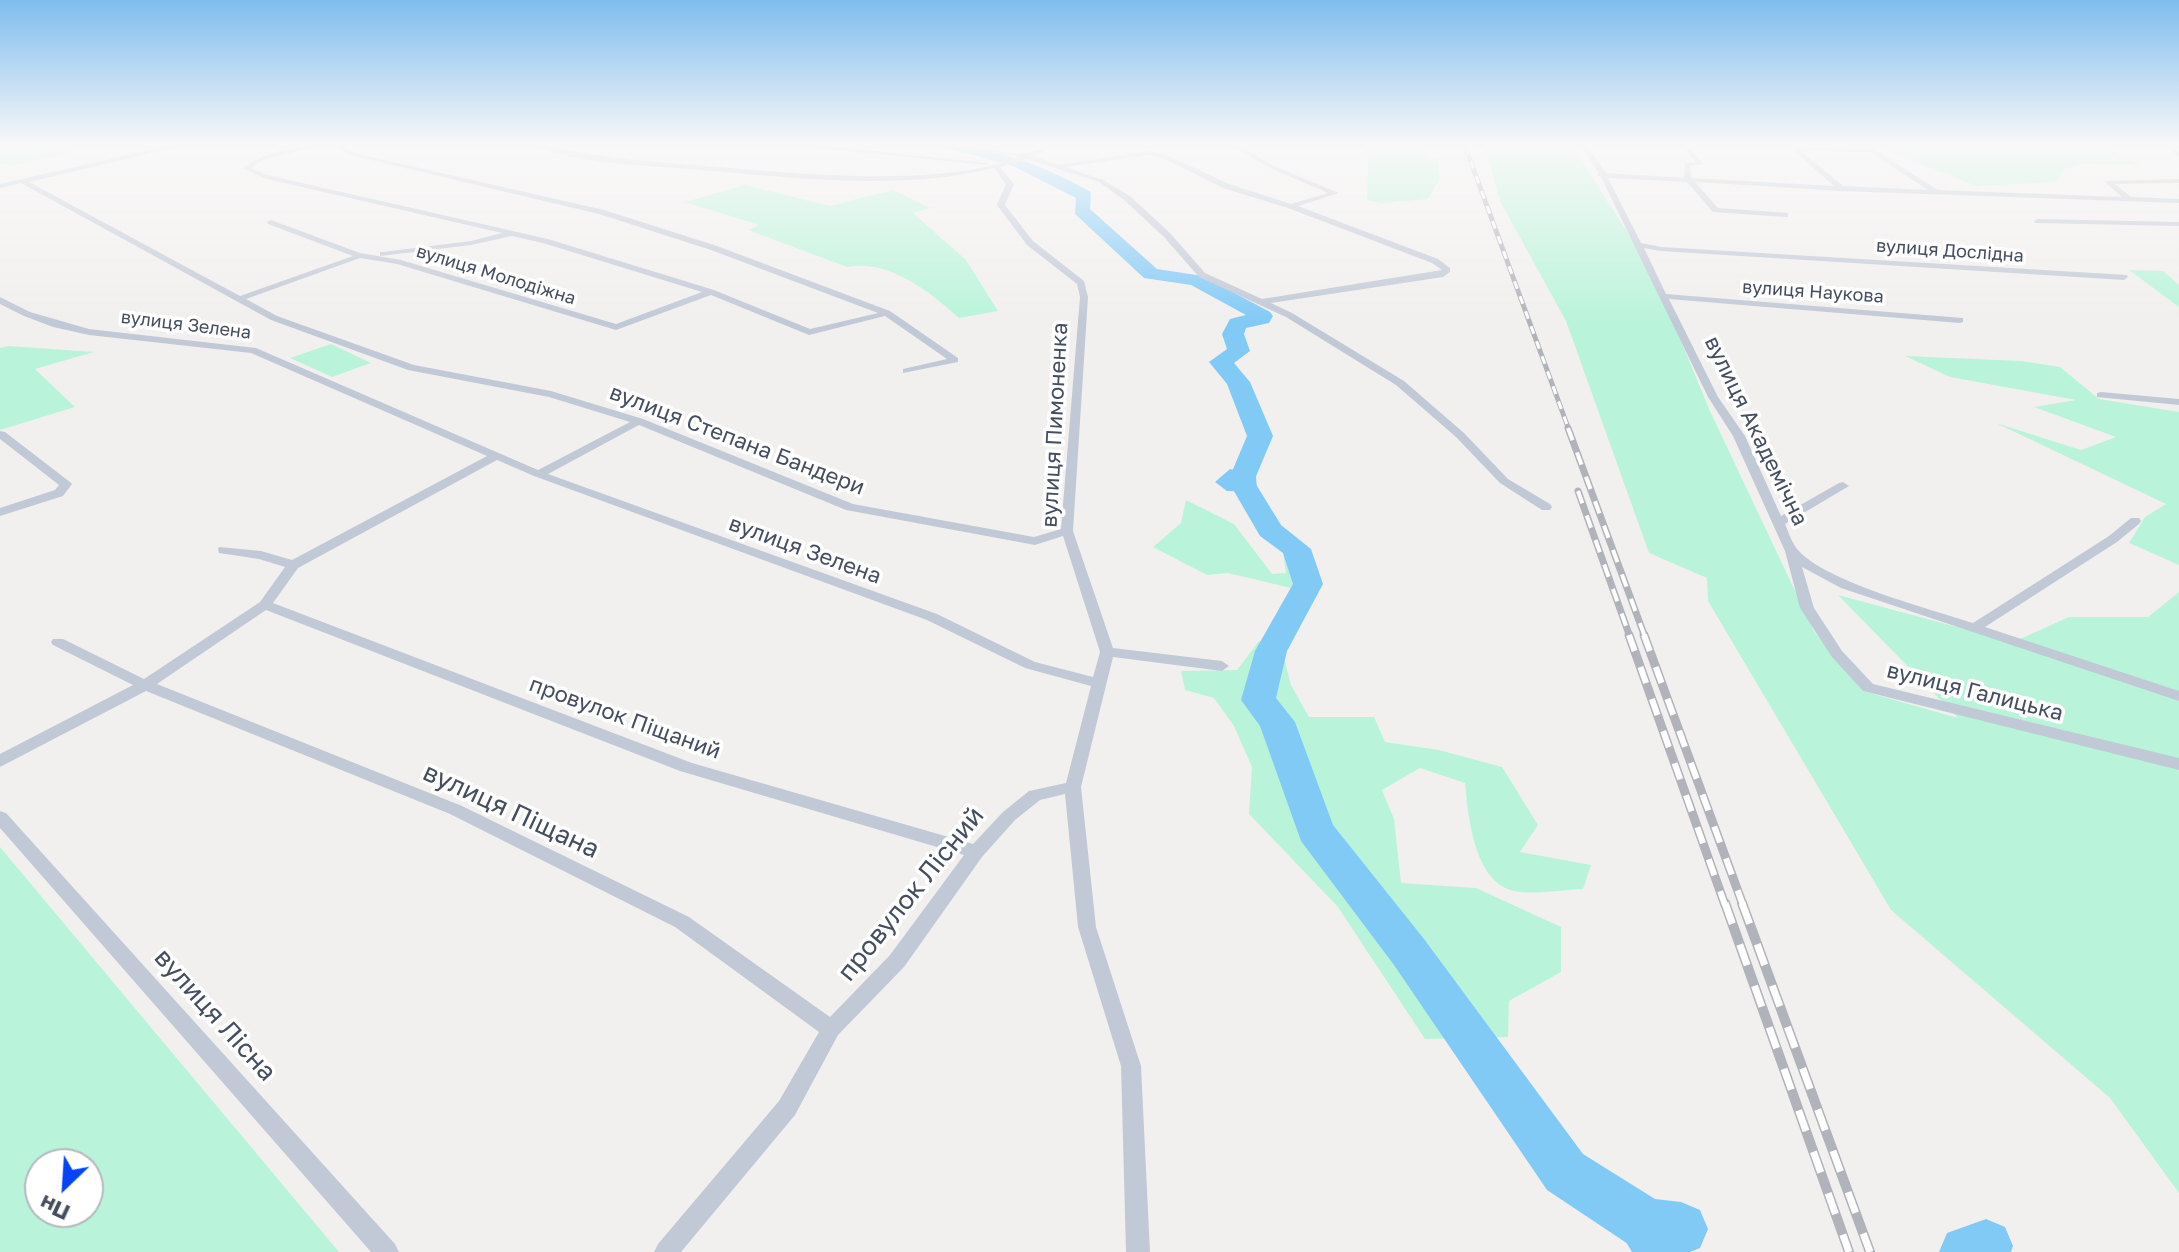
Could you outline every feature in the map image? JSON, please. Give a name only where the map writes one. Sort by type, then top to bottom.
[{"type":"street","name":"вулиця Степана Бандери","points":[[66,204],[274,318],[412,368],[551,394],[639,421],[850,507],[1035,541],[1067,531]]},
{"type":"street","points":[[386,204],[512,233],[711,292],[809,332],[887,313]]},
{"type":"street","points":[[568,204],[714,248],[887,313],[955,360],[907,371]]},
{"type":"street","name":"вулиця Пимоненка","points":[[1001,204],[1030,243],[1081,283],[1084,297],[1067,531],[1107,652]]},
{"type":"street","points":[[1134,204],[1167,235],[1202,275],[1263,302],[1325,335],[1400,383],[1460,435],[1504,481],[1546,507]]},
{"type":"street","points":[[1263,302],[1443,274],[1447,270],[1435,261],[1286,204]]},
{"type":"street","points":[[1291,206],[1296,204]]},
{"type":"street","name":"вулиця Академічна","points":[[1617,204],[1713,397],[1739,436],[1791,551],[1803,562],[1846,585],[1977,626],[2179,696]]},
{"type":"street","points":[[1712,204],[1716,210],[1785,215]]},
{"type":"street","points":[[2038,221],[2179,224]]},
{"type":"street","name":"вулиця Молодіжна","points":[[271,222],[361,256],[398,262],[616,327],[711,292]]},
{"type":"street","points":[[242,298],[361,256],[512,233]]},
{"type":"street","name":"вулиця Дослідна","points":[[1639,248],[2120,278]]},
{"type":"street","points":[[398,262],[416,250]]},
{"type":"street","name":"вулиця Наукова","points":[[1664,296],[1960,320]]},
{"type":"street","name":"вулиця Зелена","points":[[0,300],[37,320],[62,325],[253,350],[538,474],[932,617],[1030,665],[1099,683]]},
{"type":"street","points":[[2101,395],[2179,402]]},
{"type":"street","points":[[538,474],[639,421]]},
{"type":"street","points":[[0,512],[59,493],[66,484],[1,434]]},
{"type":"street","points":[[0,761],[145,685],[265,605],[293,565],[496,456]]},
{"type":"street","points":[[1777,523],[1843,486]]},
{"type":"street","points":[[1977,626],[2135,521]]},
{"type":"street","points":[[224,550],[261,555],[293,565]]},
{"type":"street","name":"вулиця Галицька","points":[[1791,551],[1807,608],[1837,654],[1868,688],[2179,764]]},
{"type":"street","name":"провулок Піщаний","points":[[265,605],[686,767],[976,852]]},
{"type":"street","name":"вулиця Піщана","points":[[58,642],[145,685],[456,810],[682,922],[831,1029]]},
{"type":"street","points":[[1138,1252],[1131,1066],[1087,927],[1073,787],[1107,652],[1222,666]]},
{"type":"street","name":"провулок Лісний","points":[[666,1252],[787,1108],[831,1029],[897,961],[976,852],[1009,816],[1035,795],[1073,787]]},
{"type":"street","name":"вулиця Лісна","points":[[0,817],[387,1252]]},
{"type":"green space","points":[[693,204],[923,204],[930,208],[913,213],[966,260],[998,311],[959,318],[922,288],[893,273],[863,266],[847,267],[748,230],[759,225]]},
{"type":"green space","points":[[1502,204],[1610,204],[1651,269],[1710,411],[1814,631],[1863,691],[1958,718],[1838,595],[2013,642],[2069,617],[2148,617],[2179,592],[2179,1193],[2110,1098],[1891,910],[1708,601],[1707,578],[1649,553],[1566,321]]},
{"type":"green space","points":[[2129,270],[2163,271],[2179,285],[2179,307]]},
{"type":"green space","points":[[331,344],[371,363],[332,377],[290,358]]},
{"type":"green space","points":[[0,348],[94,352],[35,369],[75,407],[0,430]]},
{"type":"green space","points":[[1905,356],[2021,361],[2060,367],[2099,399],[2179,412],[2179,565],[2129,543],[2145,517],[2166,504],[1996,423],[2081,450],[2116,437],[2034,407],[2076,400],[1950,377]]},
{"type":"green space","points":[[1186,500],[1234,524],[1272,574],[1286,573],[1282,545],[1308,555],[1316,594],[1228,573],[1207,575],[1153,547],[1181,523]]},
{"type":"green space","points":[[1259,641],[1283,654],[1291,685],[1309,717],[1374,717],[1385,742],[1439,750],[1502,767],[1538,825],[1520,852],[1591,865],[1583,889],[1514,891],[1501,885],[1482,862],[1471,829],[1465,783],[1420,768],[1382,790],[1394,819],[1401,883],[1476,888],[1561,927],[1561,972],[1509,1001],[1508,1037],[1425,1039],[1338,907],[1249,814],[1252,767],[1234,726],[1214,698],[1185,690],[1181,671],[1237,670]]},
{"type":"green space","points":[[0,847],[339,1252],[0,1252]]},
{"type":"water","points":[[1230,469],[1256,475],[1257,492],[1227,491],[1215,482]]},
{"type":"water","points":[[1589,1187],[1619,1193],[1681,1229],[1680,1252],[1632,1252],[1614,1222],[1591,1209]]},
{"type":"waterway","points":[[1083,204],[1081,210],[1132,253],[1151,274],[1196,280],[1263,316],[1262,319],[1237,323],[1233,334],[1239,351],[1220,362],[1238,382],[1260,436],[1249,455],[1241,481],[1270,530],[1296,549],[1308,584],[1271,651],[1258,700],[1277,722],[1315,831],[1409,952],[1565,1172],[1647,1225],[1681,1229]]},
{"type":"waterway","points":[[1966,1252],[1986,1246]]},
{"type":"railway","points":[[1486,204],[1569,430]]},
{"type":"railway","points":[[1568,428],[1645,637]]},
{"type":"railway","points":[[1578,491],[1630,637]]},
{"type":"railway","points":[[1629,635],[1725,905]]},
{"type":"railway","points":[[1644,635],[1743,905]]},
{"type":"railway","points":[[1725,903],[1849,1252]]},
{"type":"railway","points":[[1742,903],[1870,1252]]}]
